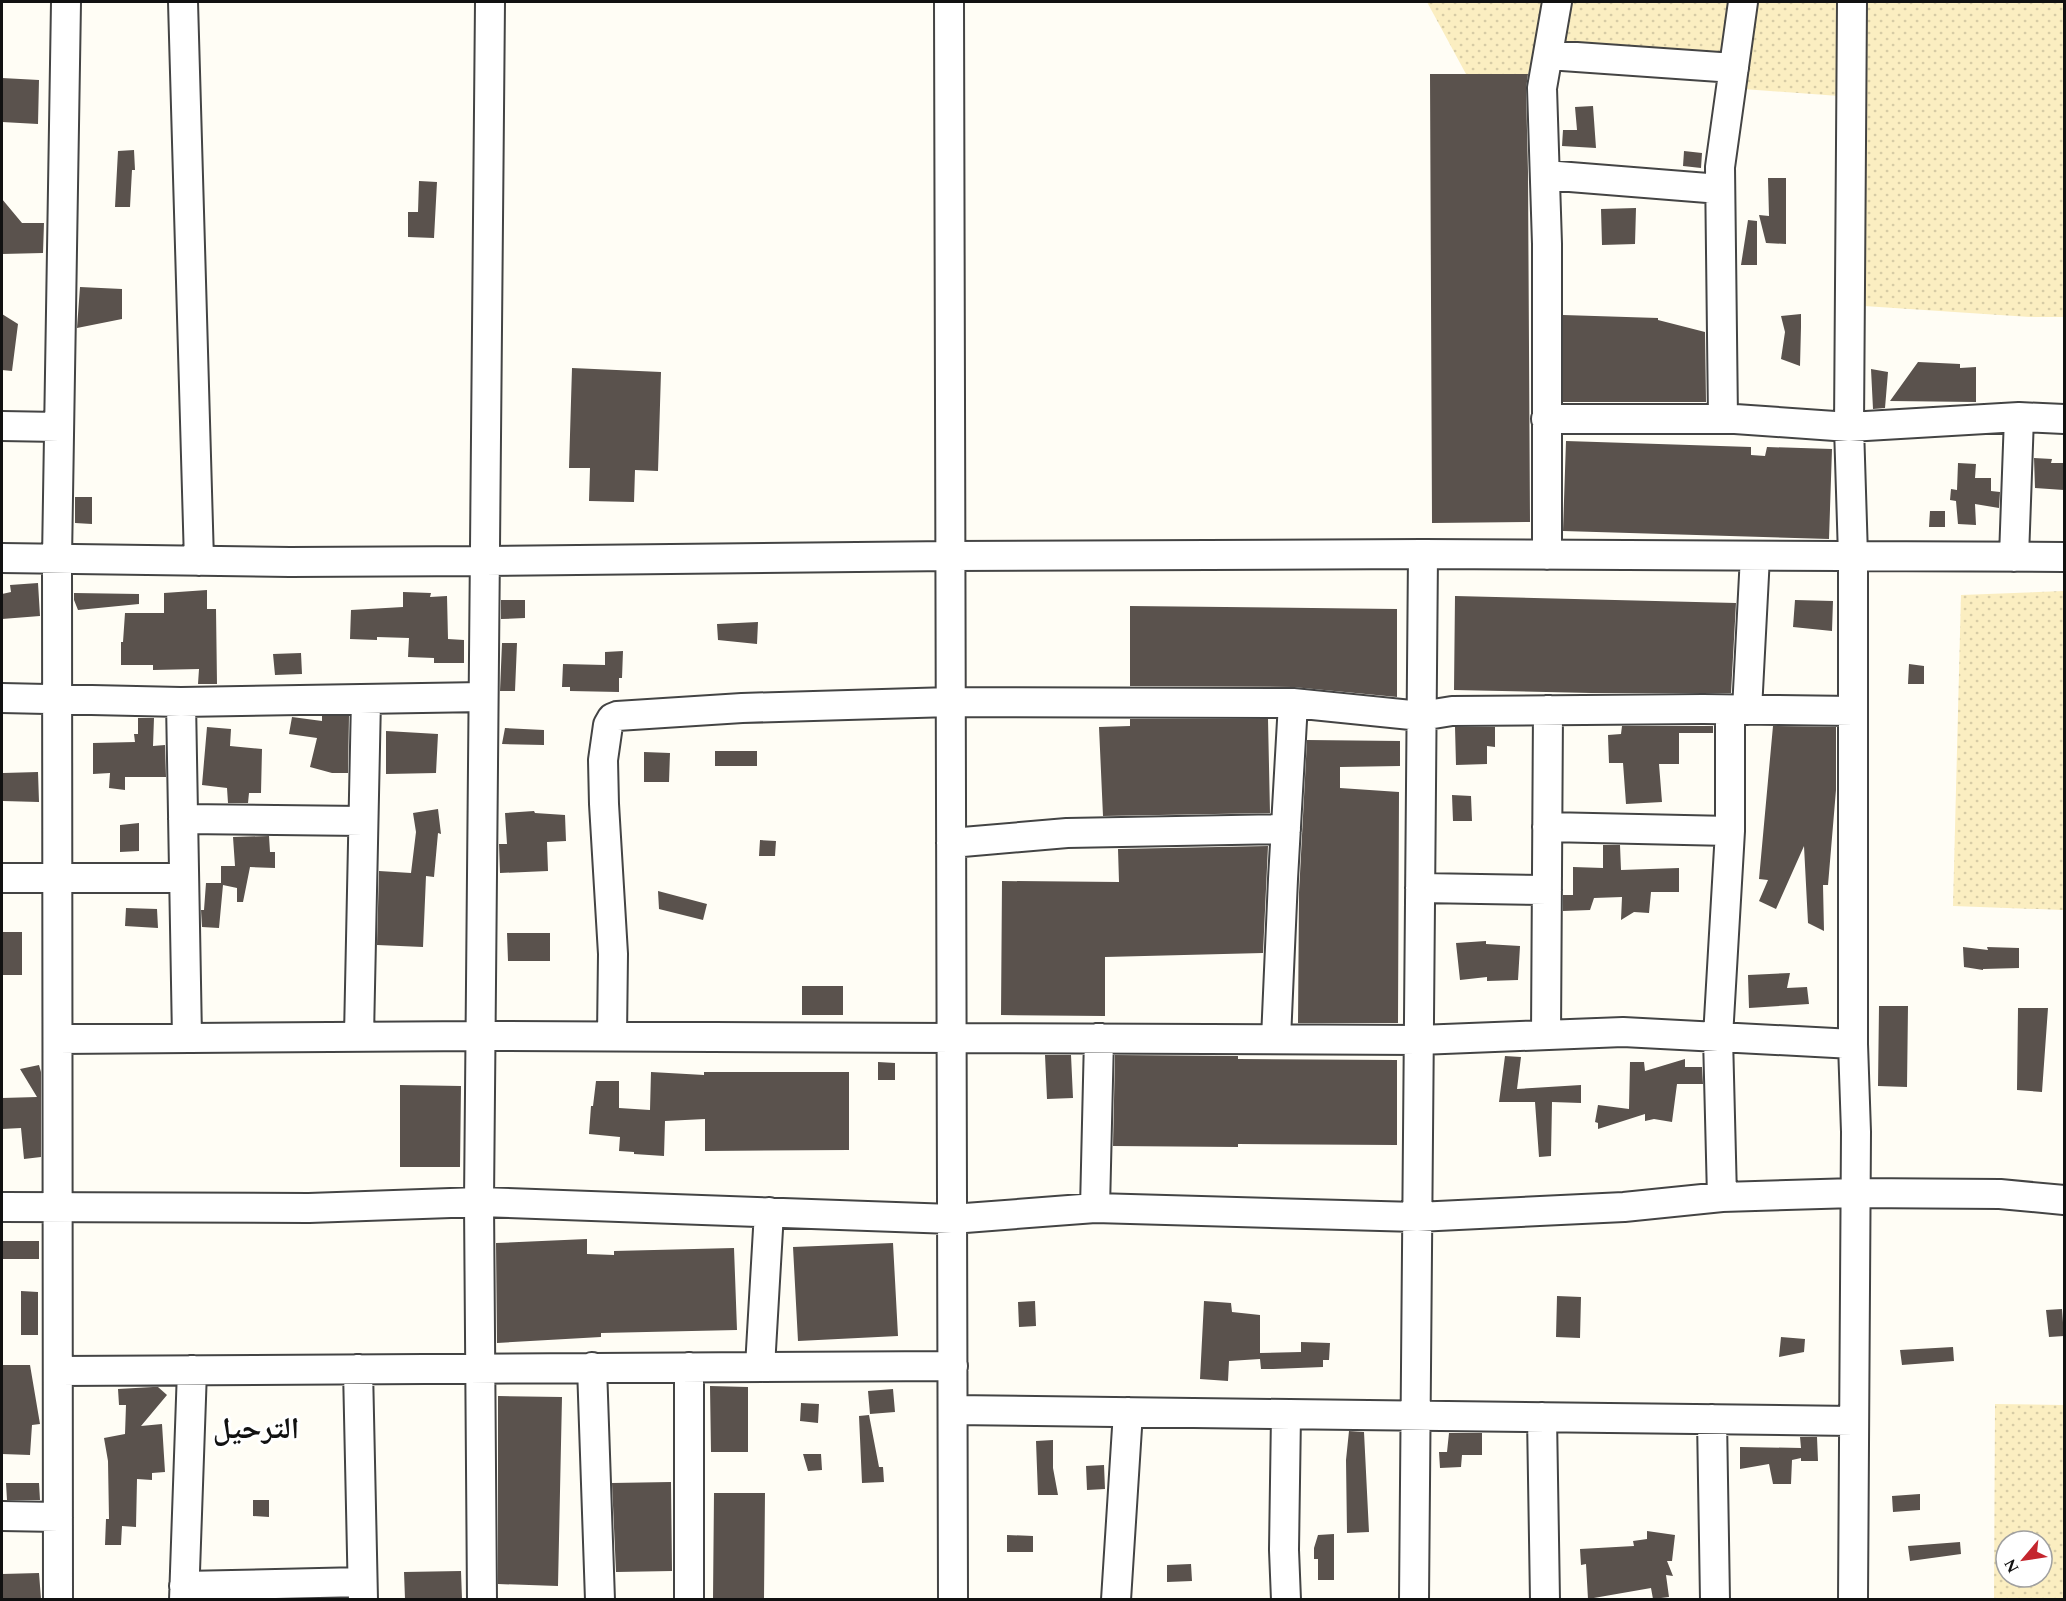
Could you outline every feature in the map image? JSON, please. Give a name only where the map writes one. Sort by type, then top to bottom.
[{"type":"street","points":[[58,1599],[57,559],[66,2]]},
{"type":"street","points":[[183,2],[199,561]]},
{"type":"street","points":[[482,1599],[479,1202],[490,2]]},
{"type":"street","points":[[949,2],[953,1599]]},
{"type":"street","points":[[1547,555],[1547,244],[1542,88],[1557,2]]},
{"type":"street","points":[[1723,419],[1720,167],[1743,2]]},
{"type":"street","points":[[1852,2],[1849,427],[1853,556],[1853,1044],[1856,1132],[1853,1599]]},
{"type":"street","points":[[1548,55],[1734,68]]},
{"type":"street","points":[[1545,175],[1720,189]]},
{"type":"street","points":[[2014,557],[2019,417]]},
{"type":"street","points":[[1546,419],[1723,419],[1849,427],[2019,417],[2064,419]]},
{"type":"street","points":[[2,426],[59,427]]},
{"type":"street","points":[[1414,1599],[1423,554]]},
{"type":"street","points":[[2,558],[485,561],[951,555],[1423,554],[2064,557]]},
{"type":"street","points":[[1722,1197],[1718,1037],[1739,710],[1755,556]]},
{"type":"street","points":[[2,698],[181,702],[483,697]]},
{"type":"street","points":[[359,1036],[366,699]]},
{"type":"street","points":[[181,702],[187,1038]]},
{"type":"street","points":[[612,1036],[612,954],[603,760],[608,725],[612,718],[617,716],[742,708],[951,702],[1293,703],[1421,716],[1452,711],[1853,711]]},
{"type":"street","points":[[1276,1039],[1293,703]]},
{"type":"street","points":[[1546,1035],[1548,710]]},
{"type":"street","points":[[183,819],[363,822]]},
{"type":"street","points":[[1547,827],[1730,831]]},
{"type":"street","points":[[951,843],[1067,833],[1286,829]]},
{"type":"street","points":[[2,878],[184,878]]},
{"type":"street","points":[[1420,888],[1547,890]]},
{"type":"street","points":[[58,1039],[359,1036],[952,1036],[1419,1040],[1623,1032],[1853,1044]]},
{"type":"street","points":[[1095,1208],[1099,1038]]},
{"type":"street","points":[[2,1208],[309,1208],[479,1202],[952,1219],[1095,1208],[1417,1217],[1624,1207],[1722,1197],[1855,1193],[2000,1194],[2064,1200]]},
{"type":"street","points":[[760,1367],[769,1212]]},
{"type":"street","points":[[59,1371],[953,1366]]},
{"type":"street","points":[[592,1367],[600,1599]]},
{"type":"street","points":[[689,1367],[689,1599]]},
{"type":"street","points":[[192,1370],[184,1593],[363,1591],[358,1369]]},
{"type":"street","points":[[953,1410],[1853,1421]]},
{"type":"street","points":[[1116,1599],[1128,1412]]},
{"type":"street","points":[[1286,1414],[1284,1550],[1286,1599]]},
{"type":"street","points":[[1542,1417],[1545,1599]]},
{"type":"street","points":[[1712,1419],[1715,1599]]},
{"type":"street","points":[[2,1516],[58,1517]]},
{"type":"sand","points":[[1427,2],[1549,2],[1528,74],[1466,74]]},
{"type":"sand","points":[[1558,2],[1731,2],[1723,68],[1561,56]]},
{"type":"sand","points":[[1752,2],[1841,2],[1839,96],[1743,89]]},
{"type":"sand","points":[[1856,2],[2064,2],[2064,317],[2030,317],[1864,306]]},
{"type":"sand","points":[[2064,591],[2064,1017],[2063,910],[1953,906],[1961,595]]},
{"type":"sand","points":[[1995,1404],[2064,1405],[2064,1599],[1994,1599],[1994,1589],[2054,1589],[2054,1529],[1994,1529]]},
{"type":"building","points":[[1430,74],[1528,74],[1526,89],[1530,522],[1432,523]]},
{"type":"building","points":[[2,78],[39,80],[38,124],[2,122]]},
{"type":"building","points":[[1593,106],[1596,148],[1562,146],[1563,130],[1577,130],[1575,107]]},
{"type":"building","points":[[134,150],[135,170],[132,170],[130,207],[115,207],[118,151]]},
{"type":"building","points":[[1684,151],[1702,153],[1701,168],[1683,166]]},
{"type":"building","points":[[1768,178],[1786,178],[1786,244],[1766,243],[1759,215],[1769,216]]},
{"type":"building","points":[[419,181],[437,182],[434,238],[408,237],[408,212],[418,212]]},
{"type":"building","points":[[2,199],[22,223],[44,223],[43,253],[2,254]]},
{"type":"building","points":[[1636,208],[1635,244],[1602,245],[1601,209]]},
{"type":"building","points":[[1748,220],[1757,221],[1757,265],[1741,265]]},
{"type":"building","points":[[80,287],[122,289],[122,319],[77,328]]},
{"type":"building","points":[[2,314],[18,324],[12,371],[2,370]]},
{"type":"building","points":[[1801,314],[1800,366],[1781,359],[1785,332],[1781,316]]},
{"type":"building","points":[[1563,315],[1658,318],[1658,320],[1705,332],[1706,402],[1563,402]]},
{"type":"building","points":[[1918,362],[1960,364],[1960,368],[1976,367],[1976,402],[1890,401]]},
{"type":"building","points":[[572,368],[661,372],[658,471],[635,470],[634,502],[589,501],[590,468],[569,468]]},
{"type":"building","points":[[1871,369],[1888,372],[1885,408],[1873,409]]},
{"type":"building","points":[[1566,441],[1751,447],[1751,455],[1765,456],[1767,447],[1832,449],[1829,539],[1563,531]]},
{"type":"building","points":[[2034,458],[2052,459],[2051,463],[2064,463],[2064,490],[2035,488]]},
{"type":"building","points":[[1958,463],[1976,464],[1975,478],[1991,478],[1991,491],[2000,492],[1999,508],[1975,504],[1976,525],[1958,524],[1956,501],[1950,500],[1951,489],[1957,490]]},
{"type":"building","points":[[75,497],[92,497],[92,524],[75,523]]},
{"type":"building","points":[[1930,511],[1945,511],[1945,527],[1929,527]]},
{"type":"building","points":[[38,583],[40,616],[2,619],[2,594],[11,592],[10,585]]},
{"type":"building","points":[[207,590],[207,609],[216,609],[217,684],[198,684],[199,669],[153,670],[153,665],[121,665],[125,613],[164,613],[164,593]]},
{"type":"building","points":[[403,592],[431,593],[430,597],[447,596],[448,639],[464,640],[464,663],[434,663],[434,658],[408,657],[409,638],[350,639],[351,610],[403,607]]},
{"type":"building","points":[[74,593],[139,594],[139,604],[78,610]]},
{"type":"building","points":[[1455,596],[1736,603],[1731,693],[1454,690]]},
{"type":"building","points":[[501,600],[525,600],[525,618],[501,619]]},
{"type":"building","points":[[1795,600],[1833,601],[1832,631],[1793,627]]},
{"type":"building","points":[[1130,606],[1397,609],[1397,697],[1293,687],[1130,686]]},
{"type":"building","points":[[758,622],[757,644],[718,640],[717,624]]},
{"type":"building","points":[[502,643],[517,643],[515,691],[500,691]]},
{"type":"building","points":[[623,651],[619,692],[570,691],[570,687],[562,687],[563,664],[605,665],[605,652]]},
{"type":"building","points":[[301,653],[302,674],[275,675],[273,654]]},
{"type":"building","points":[[1909,664],[1924,666],[1924,684],[1908,684]]},
{"type":"building","points":[[322,716],[349,716],[348,773],[332,773],[310,767],[317,738],[289,734],[292,717],[322,721]]},
{"type":"building","points":[[138,718],[154,718],[153,746],[165,745],[166,777],[125,777],[125,790],[109,788],[110,773],[93,774],[93,743],[135,742],[134,734],[138,734]]},
{"type":"building","points":[[1130,719],[1268,719],[1270,813],[1103,816],[1099,727],[1130,726]]},
{"type":"building","points":[[1622,726],[1713,726],[1713,733],[1679,733],[1679,764],[1659,764],[1662,802],[1626,804],[1623,763],[1609,763],[1608,735],[1621,734]]},
{"type":"building","points":[[1773,726],[1836,727],[1836,790],[1828,885],[1823,885],[1824,931],[1808,923],[1804,846],[1776,909],[1759,901],[1768,880],[1759,879]]},
{"type":"building","points":[[207,727],[231,729],[230,746],[262,749],[261,793],[249,793],[248,803],[228,803],[227,788],[202,785]]},
{"type":"building","points":[[1455,727],[1495,727],[1495,747],[1487,746],[1487,764],[1456,765]]},
{"type":"building","points":[[505,728],[544,730],[544,745],[502,744]]},
{"type":"building","points":[[386,731],[438,734],[436,773],[386,774]]},
{"type":"building","points":[[1307,740],[1400,741],[1400,766],[1340,767],[1340,788],[1399,792],[1398,1023],[1298,1023],[1299,893]]},
{"type":"building","points":[[715,751],[757,751],[757,766],[715,766]]},
{"type":"building","points":[[644,752],[670,753],[669,782],[644,782]]},
{"type":"building","points":[[38,772],[39,802],[3,801],[3,773]]},
{"type":"building","points":[[1452,795],[1471,796],[1472,821],[1453,821]]},
{"type":"building","points":[[438,809],[441,834],[438,833],[434,877],[426,876],[423,947],[377,945],[379,871],[411,873],[416,832],[413,813]]},
{"type":"building","points":[[534,811],[535,813],[565,815],[566,841],[547,842],[548,871],[500,873],[499,844],[507,844],[505,813]]},
{"type":"building","points":[[139,823],[139,851],[120,852],[120,825]]},
{"type":"building","points":[[269,836],[270,852],[275,852],[275,868],[250,867],[243,902],[237,902],[237,888],[223,885],[219,928],[202,927],[201,910],[204,910],[206,883],[221,883],[221,866],[235,866],[233,837]]},
{"type":"building","points":[[760,840],[776,841],[775,856],[759,856]]},
{"type":"building","points":[[1603,845],[1620,845],[1621,870],[1679,868],[1679,892],[1651,892],[1649,913],[1634,912],[1621,920],[1622,897],[1594,898],[1590,910],[1563,911],[1563,895],[1573,895],[1573,867],[1603,868]]},
{"type":"building","points":[[1268,846],[1263,953],[1105,957],[1105,1016],[1001,1015],[1002,881],[1119,882],[1118,849]]},
{"type":"building","points":[[658,891],[707,904],[703,920],[659,909]]},
{"type":"building","points":[[126,908],[157,909],[158,928],[125,926]]},
{"type":"building","points":[[3,932],[22,932],[22,975],[3,975]]},
{"type":"building","points":[[507,933],[550,933],[550,961],[508,961]]},
{"type":"building","points":[[1486,941],[1486,944],[1520,946],[1518,980],[1487,981],[1487,977],[1460,980],[1456,943]]},
{"type":"building","points":[[1963,947],[1988,950],[1987,947],[2019,948],[2019,968],[1983,970],[1964,967]]},
{"type":"building","points":[[1790,973],[1787,988],[1807,987],[1809,1004],[1749,1008],[1748,975]]},
{"type":"building","points":[[802,986],[843,986],[843,1015],[802,1015]]},
{"type":"building","points":[[1879,1006],[1908,1006],[1907,1087],[1878,1086]]},
{"type":"building","points":[[2018,1008],[2048,1008],[2042,1092],[2017,1090]]},
{"type":"building","points":[[1045,1055],[1071,1055],[1073,1098],[1047,1099]]},
{"type":"building","points":[[1115,1055],[1238,1056],[1238,1059],[1397,1060],[1397,1145],[1113,1146]]},
{"type":"building","points":[[1505,1056],[1521,1057],[1517,1089],[1581,1085],[1581,1103],[1552,1102],[1551,1156],[1539,1157],[1535,1102],[1499,1102]]},
{"type":"building","points":[[1685,1059],[1685,1067],[1702,1067],[1703,1084],[1677,1084],[1672,1122],[1654,1119],[1645,1121],[1645,1114],[1598,1129],[1598,1123],[1595,1122],[1598,1105],[1629,1109],[1630,1062],[1644,1062],[1645,1071]]},
{"type":"building","points":[[878,1062],[895,1063],[895,1080],[878,1080]]},
{"type":"building","points":[[39,1065],[41,1072],[41,1157],[24,1159],[21,1128],[2,1129],[2,1098],[37,1097],[20,1069]]},
{"type":"building","points":[[651,1072],[704,1075],[704,1072],[849,1072],[849,1150],[705,1151],[705,1119],[665,1121],[664,1156],[619,1151],[620,1137],[589,1134],[596,1081],[619,1081],[619,1108],[650,1110]]},
{"type":"building","points":[[400,1085],[461,1086],[460,1167],[400,1167]]},
{"type":"building","points":[[587,1239],[587,1254],[614,1255],[614,1251],[734,1248],[737,1330],[601,1333],[601,1337],[497,1343],[496,1243]]},
{"type":"building","points":[[2,1241],[39,1241],[39,1259],[2,1259]]},
{"type":"building","points":[[893,1243],[898,1336],[798,1341],[793,1247]]},
{"type":"building","points":[[21,1291],[38,1292],[38,1335],[21,1335]]},
{"type":"building","points":[[1557,1296],[1581,1297],[1580,1338],[1556,1337]]},
{"type":"building","points":[[1035,1301],[1036,1326],[1019,1327],[1018,1302]]},
{"type":"building","points":[[1204,1301],[1231,1303],[1232,1312],[1260,1315],[1260,1353],[1301,1352],[1301,1342],[1330,1343],[1329,1360],[1323,1360],[1323,1367],[1273,1369],[1261,1369],[1260,1359],[1229,1361],[1228,1381],[1200,1379]]},
{"type":"building","points":[[2062,1309],[2064,1336],[2049,1337],[2046,1310]]},
{"type":"building","points":[[1781,1337],[1805,1339],[1804,1352],[1779,1357]]},
{"type":"building","points":[[1953,1347],[1954,1361],[1902,1365],[1900,1350]]},
{"type":"building","points":[[2,1365],[30,1365],[40,1424],[32,1425],[30,1455],[2,1454]]},
{"type":"building","points":[[710,1386],[748,1387],[748,1452],[711,1452]]},
{"type":"building","points":[[158,1387],[167,1395],[141,1426],[162,1424],[165,1472],[152,1473],[152,1480],[137,1479],[136,1527],[122,1526],[121,1545],[105,1545],[106,1519],[109,1519],[108,1461],[104,1438],[125,1434],[126,1405],[119,1405],[118,1389]]},
{"type":"building","points":[[893,1389],[895,1412],[870,1414],[868,1391]]},
{"type":"building","points":[[498,1396],[562,1397],[558,1586],[498,1584]]},
{"type":"building","points":[[801,1403],[819,1404],[818,1423],[800,1421]]},
{"type":"building","points":[[869,1415],[879,1467],[883,1467],[884,1482],[862,1483],[859,1416]]},
{"type":"building","points":[[1349,1431],[1364,1432],[1369,1532],[1347,1533],[1346,1460]]},
{"type":"building","points":[[1449,1433],[1482,1433],[1482,1455],[1462,1455],[1461,1467],[1440,1468],[1439,1452],[1447,1452]]},
{"type":"building","points":[[1800,1437],[1817,1437],[1818,1461],[1801,1461],[1801,1458],[1792,1460],[1791,1484],[1773,1484],[1769,1464],[1740,1469],[1740,1447],[1801,1448]]},
{"type":"building","points":[[1053,1440],[1053,1468],[1058,1495],[1038,1495],[1036,1441]]},
{"type":"building","points":[[803,1454],[821,1454],[822,1470],[808,1471]]},
{"type":"building","points":[[1104,1465],[1105,1489],[1087,1490],[1086,1466]]},
{"type":"building","points":[[671,1482],[672,1571],[616,1572],[612,1483]]},
{"type":"building","points":[[6,1483],[39,1483],[40,1500],[7,1500]]},
{"type":"building","points":[[714,1493],[765,1493],[764,1599],[713,1599]]},
{"type":"building","points":[[1920,1494],[1920,1510],[1893,1512],[1892,1496]]},
{"type":"building","points":[[253,1500],[269,1500],[269,1517],[253,1516]]},
{"type":"building","points":[[1647,1531],[1675,1535],[1672,1561],[1667,1561],[1673,1576],[1666,1575],[1669,1597],[1653,1599],[1651,1588],[1588,1599],[1586,1564],[1581,1565],[1580,1549],[1634,1546],[1633,1541],[1647,1539]]},
{"type":"building","points":[[1334,1534],[1334,1580],[1318,1580],[1318,1559],[1314,1559],[1314,1548],[1318,1535]]},
{"type":"building","points":[[1007,1535],[1033,1536],[1033,1552],[1007,1552]]},
{"type":"building","points":[[1960,1542],[1961,1554],[1910,1561],[1908,1546]]},
{"type":"building","points":[[1191,1564],[1192,1581],[1167,1582],[1167,1565]]},
{"type":"building","points":[[461,1571],[462,1599],[405,1599],[404,1572]]},
{"type":"building","points":[[39,1573],[41,1599],[2,1599],[2,1574]]},
{"type":"district","name":"الترحيل","points":[[256,1428]]}]
